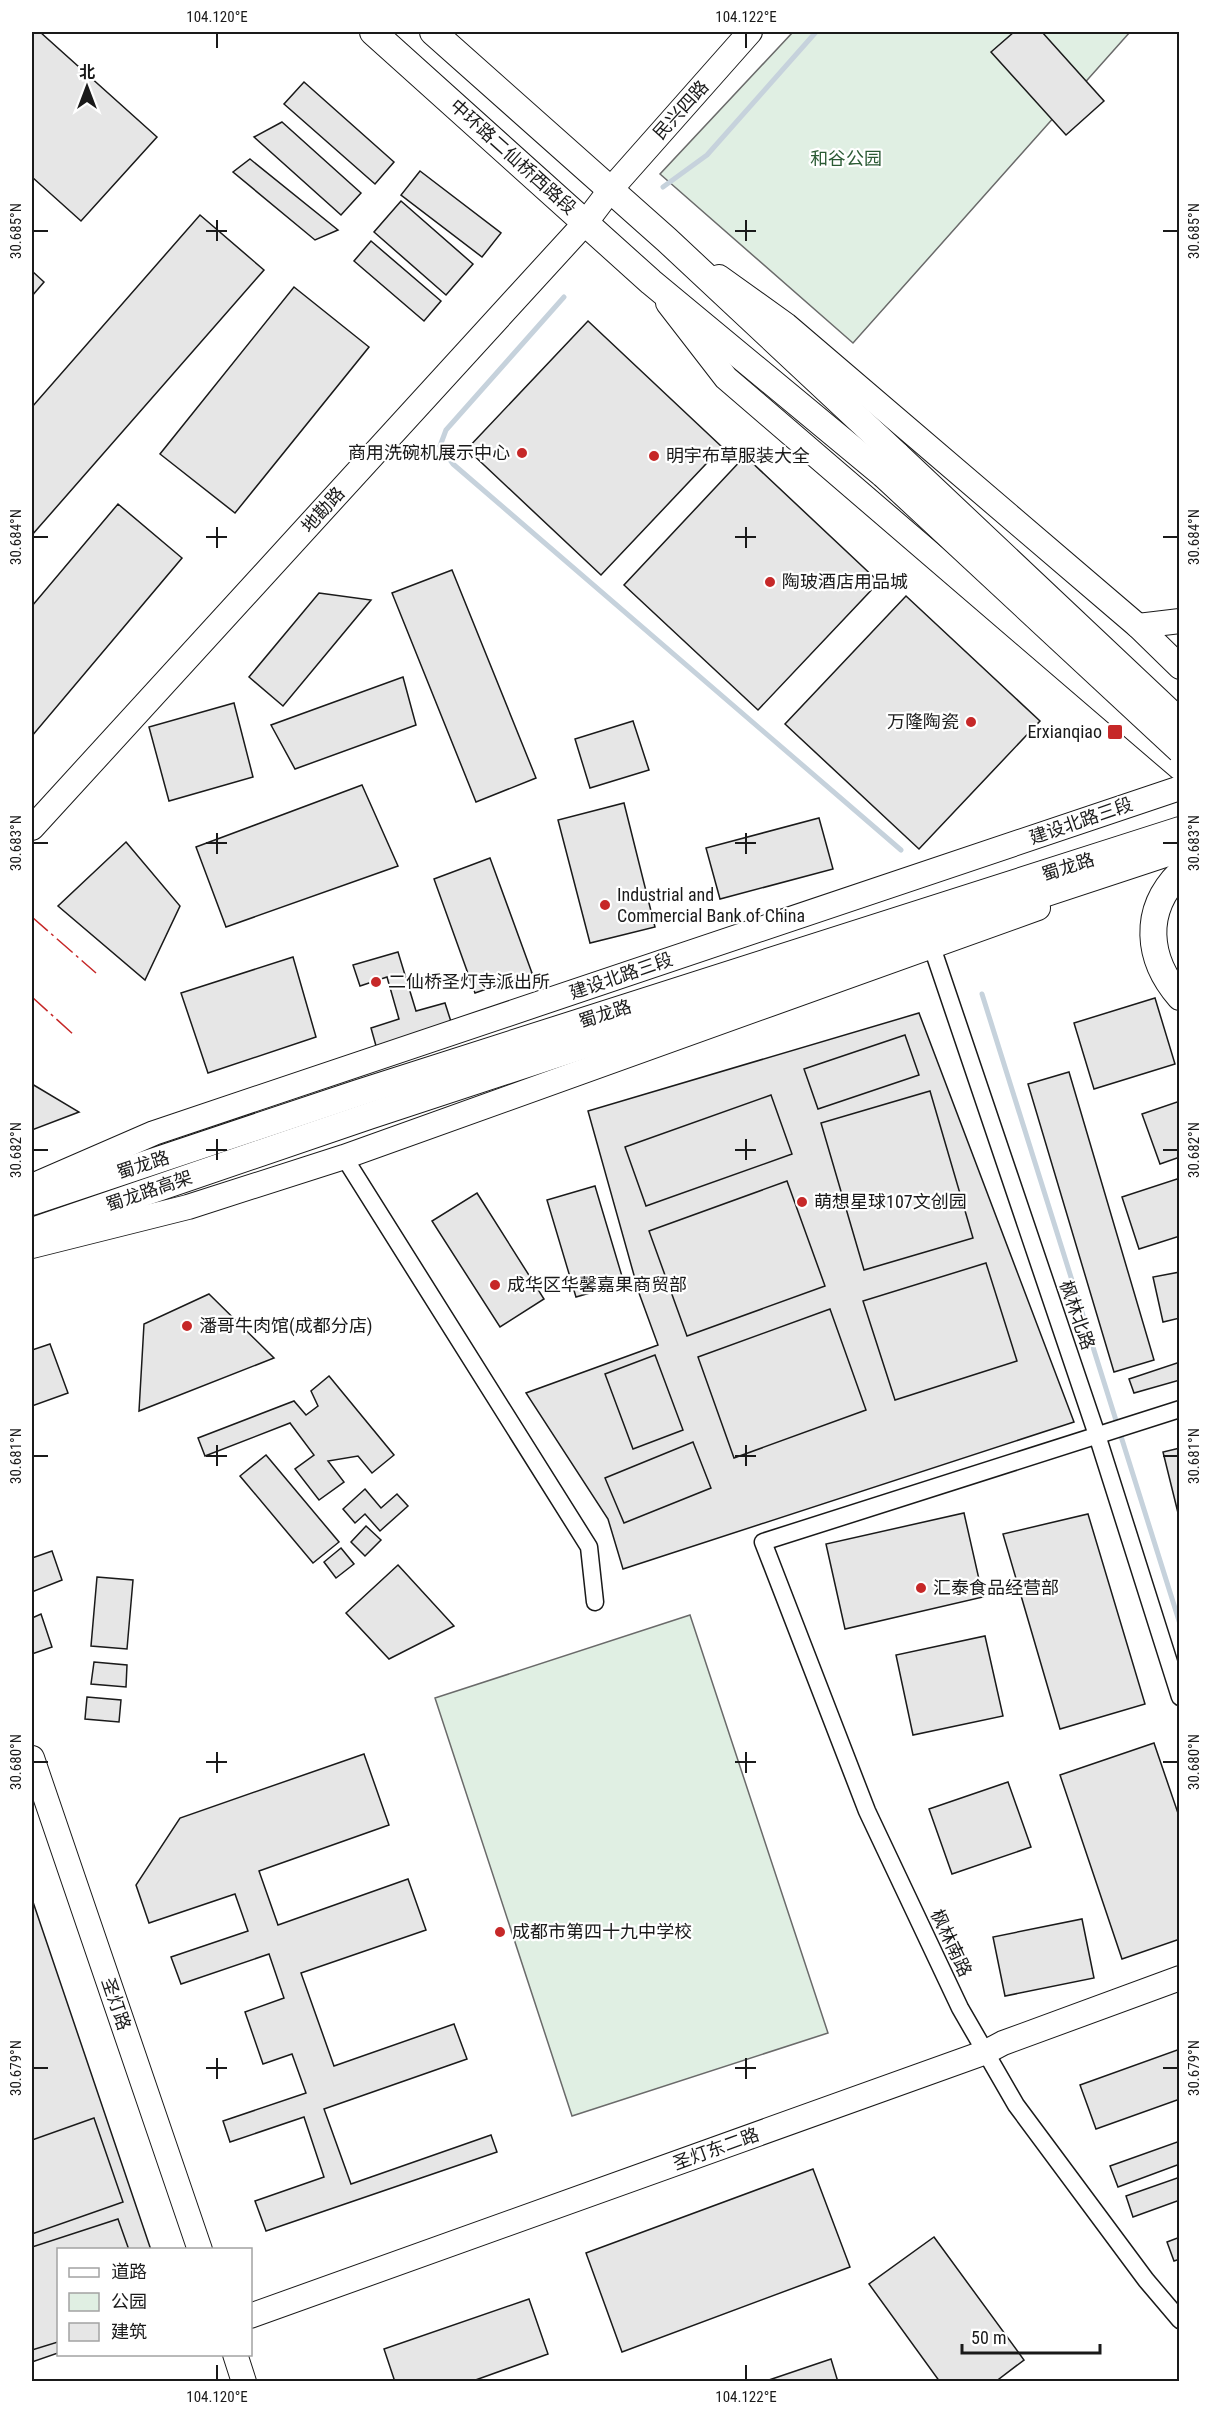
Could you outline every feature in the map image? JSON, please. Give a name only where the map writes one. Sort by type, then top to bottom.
[{"type":"main road","name":"中环路二仙桥西路段","points":[[373,32],[651,282],[891,466]]},
{"type":"main road","points":[[433,32],[667,240],[891,466],[1179,750]]},
{"type":"main road","name":"民兴四路","points":[[611,189],[750,32]]},
{"type":"main road","name":"地勘路","points":[[32,828],[586,222],[611,189]]},
{"type":"main road","points":[[667,240],[786,325],[1138,626],[1179,667]]},
{"type":"main road","points":[[651,282],[726,378],[1179,768]]},
{"type":"main road","points":[[891,466],[1179,722]]},
{"type":"main road","points":[[1138,626],[1179,621]]},
{"type":"main road","name":"建设北路三段","points":[[32,1186],[154,1133],[1179,788]]},
{"type":"main road","name":"蜀龙路","points":[[32,1202],[358,1093],[1179,830]]},
{"type":"main road","name":"蜀龙路","points":[[369,1116],[1179,849]]},
{"type":"main road","points":[[32,1245],[188,1207],[344,1157],[932,947],[1179,855]]},
{"type":"main road","points":[[1179,873],[1160,900],[1153,927],[1155,954],[1165,980],[1179,997]]},
{"type":"main road","name":"蜀龙路高架","points":[[32,1231],[369,1116]]},
{"type":"main road","name":"圣灯路","points":[[32,1758],[39,1803],[199,2248]]},
{"type":"main road","name":"圣灯东二路","points":[[252,2315],[986,2052],[1003,2043],[1179,1978]]},
{"type":"main road","points":[[235,2356],[244,2382]]},
{"type":"street","name":"枫林北路","points":[[932,947],[1103,1433],[1179,1697]]},
{"type":"street","points":[[344,1157],[589,1547],[595,1602]]},
{"type":"street","points":[[1103,1433],[1179,1409]]},
{"type":"street","name":"枫林南路","points":[[1103,1433],[763,1542],[867,1811],[960,2008],[1016,2105],[1146,2280],[1179,2320]]},
{"type":"green space","name":"和谷公园","points":[[793,32],[1130,32],[853,343],[660,174]]},
{"type":"green space","points":[[690,1615],[828,2033],[572,2116],[435,1698]]},
{"type":"building","points":[[32,32],[40,32],[157,137],[81,221],[32,177]]},
{"type":"building","points":[[1014,32],[1042,32],[1104,101],[1066,135],[991,52]]},
{"type":"building","points":[[304,82],[394,162],[375,184],[284,104]]},
{"type":"building","points":[[282,122],[361,193],[341,215],[254,137]]},
{"type":"building","points":[[250,159],[338,230],[315,240],[233,172]]},
{"type":"building","points":[[420,171],[501,233],[482,257],[401,195]]},
{"type":"building","points":[[401,201],[473,264],[446,295],[374,232]]},
{"type":"building","points":[[200,215],[264,270],[32,535],[32,407]]},
{"type":"building","points":[[371,241],[441,301],[424,321],[354,261]]},
{"type":"building","points":[[32,271],[44,282],[32,296]]},
{"type":"building","points":[[294,287],[369,347],[235,513],[160,454]]},
{"type":"building","points":[[588,321],[722,447],[601,575],[467,449]]},
{"type":"building","points":[[745,456],[879,582],[758,710],[624,585]]},
{"type":"building","points":[[118,504],[182,558],[32,736],[32,606]]},
{"type":"building","points":[[452,570],[536,778],[476,802],[392,593]]},
{"type":"building","points":[[319,593],[371,600],[283,706],[249,677]]},
{"type":"building","points":[[906,596],[1040,721],[919,849],[785,724]]},
{"type":"building","points":[[403,677],[416,725],[295,769],[271,725]]},
{"type":"building","points":[[234,703],[253,777],[169,801],[149,727]]},
{"type":"building","points":[[633,721],[649,770],[590,788],[575,739]]},
{"type":"building","points":[[362,785],[398,866],[226,927],[196,847]]},
{"type":"building","points":[[624,803],[655,927],[590,943],[558,820]]},
{"type":"building","points":[[819,818],[833,869],[720,899],[706,848]]},
{"type":"building","points":[[126,842],[180,906],[145,980],[58,906]]},
{"type":"building","points":[[490,858],[532,973],[475,993],[434,879]]},
{"type":"building","points":[[398,952],[416,1011],[445,1003],[454,1031],[378,1053],[371,1028],[399,1019],[387,977],[360,986],[353,965]]},
{"type":"building","points":[[293,957],[316,1037],[208,1073],[181,993]]},
{"type":"building","points":[[1155,998],[1175,1064],[1094,1089],[1074,1023]]},
{"type":"building","name":"萌想星球107文创园","points":[[919,1013],[1074,1422],[623,1569],[608,1519],[526,1393],[658,1345],[639,1293],[588,1111]]},
{"type":"building","points":[[905,1035],[919,1075],[818,1109],[804,1069]]},
{"type":"building","points":[[1069,1072],[1154,1360],[1114,1372],[1028,1084]]},
{"type":"building","points":[[32,1084],[79,1112],[32,1130]]},
{"type":"building","points":[[930,1091],[973,1238],[864,1270],[821,1123]]},
{"type":"building","points":[[771,1095],[792,1154],[646,1206],[625,1147]]},
{"type":"building","points":[[1180,1101],[1180,1157],[1160,1164],[1142,1114]]},
{"type":"building","points":[[1180,1178],[1180,1236],[1139,1249],[1122,1197]]},
{"type":"building","points":[[787,1181],[825,1286],[687,1336],[649,1231]]},
{"type":"building","points":[[595,1186],[624,1283],[576,1297],[547,1200]]},
{"type":"building","points":[[477,1193],[544,1299],[500,1327],[432,1221]]},
{"type":"building","points":[[986,1263],[1017,1361],[895,1400],[863,1301]]},
{"type":"building","points":[[1180,1272],[1180,1318],[1163,1322],[1153,1277]]},
{"type":"building","points":[[209,1294],[274,1358],[139,1411],[144,1324]]},
{"type":"building","points":[[830,1309],[866,1410],[734,1458],[698,1357]]},
{"type":"building","points":[[50,1344],[68,1393],[32,1406],[32,1350]]},
{"type":"building","points":[[655,1355],[683,1430],[633,1449],[605,1374]]},
{"type":"building","points":[[1180,1362],[1180,1380],[1134,1393],[1129,1379]]},
{"type":"building","points":[[329,1376],[394,1455],[372,1473],[358,1456],[328,1461],[344,1482],[319,1500],[295,1469],[314,1455],[290,1423],[205,1456],[198,1438],[294,1401],[306,1415],[318,1406],[311,1391]]},
{"type":"building","points":[[693,1442],[711,1488],[624,1523],[605,1478]]},
{"type":"building","points":[[1180,1448],[1180,1521],[1163,1452]]},
{"type":"building","points":[[266,1455],[339,1542],[313,1563],[240,1476]]},
{"type":"building","points":[[365,1489],[381,1508],[397,1494],[408,1506],[380,1531],[365,1514],[355,1523],[343,1509]]},
{"type":"building","points":[[964,1513],[983,1597],[845,1629],[826,1544]]},
{"type":"building","points":[[1088,1514],[1145,1704],[1060,1729],[1003,1534]]},
{"type":"building","points":[[366,1526],[381,1540],[365,1556],[351,1542]]},
{"type":"building","points":[[341,1548],[354,1564],[336,1578],[324,1562]]},
{"type":"building","points":[[52,1551],[62,1580],[32,1592],[32,1558]]},
{"type":"building","points":[[398,1565],[454,1626],[389,1659],[346,1613]]},
{"type":"building","points":[[97,1577],[133,1580],[127,1649],[91,1646]]},
{"type":"building","points":[[41,1614],[52,1647],[32,1654],[32,1618]]},
{"type":"building","points":[[985,1636],[1003,1716],[913,1735],[896,1655]]},
{"type":"building","points":[[94,1662],[127,1665],[126,1687],[91,1684]]},
{"type":"building","points":[[87,1697],[121,1700],[119,1722],[85,1719]]},
{"type":"building","points":[[1154,1743],[1180,1819],[1180,1939],[1122,1959],[1060,1775]]},
{"type":"building","points":[[364,1754],[389,1825],[259,1871],[278,1925],[408,1879],[426,1930],[301,1973],[334,2066],[454,2024],[467,2059],[324,2109],[351,2184],[491,2135],[497,2152],[266,2231],[255,2201],[324,2177],[304,2117],[230,2142],[223,2121],[306,2093],[292,2054],[263,2064],[245,2012],[284,1998],[269,1954],[181,1984],[171,1957],[248,1931],[235,1894],[149,1923],[136,1885],[180,1818]]},
{"type":"building","points":[[1008,1782],[1031,1847],[952,1874],[929,1809]]},
{"type":"building","points":[[32,1899],[150,2248],[57,2248],[57,2353],[32,2362]]},
{"type":"building","points":[[1082,1919],[1094,1978],[1005,1996],[993,1937]]},
{"type":"building","points":[[1180,2049],[1180,2099],[1096,2129],[1080,2085]]},
{"type":"building","points":[[94,2118],[123,2202],[32,2234],[32,2140]]},
{"type":"building","points":[[1180,2141],[1180,2164],[1118,2187],[1110,2166]]},
{"type":"building","points":[[813,2169],[850,2267],[622,2352],[586,2253]]},
{"type":"building","points":[[1180,2177],[1180,2200],[1133,2217],[1126,2196]]},
{"type":"building","points":[[118,2219],[128,2248],[57,2248],[57,2342],[32,2350],[32,2247]]},
{"type":"building","points":[[934,2237],[1024,2360],[995,2382],[940,2382],[869,2284]]},
{"type":"building","points":[[1180,2237],[1180,2259],[1174,2261],[1167,2242]]},
{"type":"building","points":[[529,2299],[548,2354],[470,2382],[395,2382],[384,2349]]},
{"type":"building","points":[[831,2359],[838,2382],[763,2382]]},
{"type":"waterway","points":[[663,187],[707,155],[816,32]]},
{"type":"waterway","points":[[564,297],[446,430],[440,446],[453,464],[901,850]]},
{"type":"waterway","points":[[982,994],[1180,1624]]},
{"type":"power","points":[[32,917],[96,973]]},
{"type":"power","points":[[32,997],[74,1035]]},
{"type":"place","name":"商用洗碗机展示中心","points":[[522,453]]},
{"type":"place","name":"明宇布草服装大全","points":[[654,456]]},
{"type":"place","name":"陶玻酒店用品城","points":[[770,582]]},
{"type":"place","name":"万隆陶瓷","points":[[971,722]]},
{"type":"place","name":"Erxianqiao","points":[[1115,732]]},
{"type":"place","name":"Industrial and Commercial Bank of China","points":[[605,905]]},
{"type":"place","name":"二仙桥圣灯寺派出所","points":[[376,982]]},
{"type":"place","name":"萌想星球107文创园","points":[[802,1202]]},
{"type":"place","name":"成华区华馨嘉果商贸部","points":[[495,1285]]},
{"type":"place","name":"潘哥牛肉馆(成都分店)","points":[[187,1326]]},
{"type":"place","name":"汇泰食品经营部","points":[[921,1588]]},
{"type":"place","name":"成都市第四十九中学校","points":[[500,1932]]}]
